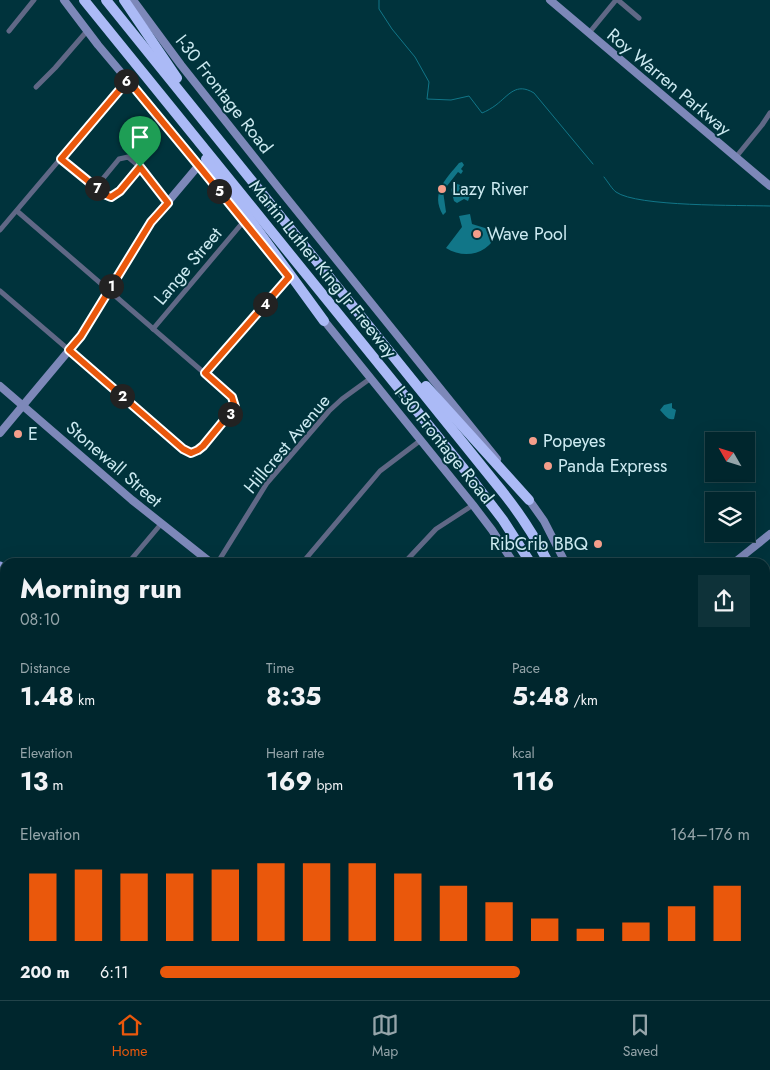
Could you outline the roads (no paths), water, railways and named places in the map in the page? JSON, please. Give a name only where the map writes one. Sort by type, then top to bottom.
[{"type":"highway","name":"Martin Luther King Jr Freeway","points":[[84,0],[482,492],[527,558]]},
{"type":"highway","name":"Martin Luther King Jr Freeway","points":[[106,0],[513,504],[546,558]]},
{"type":"highway","points":[[124,0],[215,134]]},
{"type":"highway","points":[[155,87],[324,321]]},
{"type":"highway","points":[[360,314],[529,500]]},
{"type":"main road","name":"I-30 Frontage Road","points":[[64,0],[87,31],[199,166],[473,505],[510,558]]},
{"type":"main road","name":"I-30 Frontage Road","points":[[133,0],[180,65],[458,408],[529,500],[544,521],[563,558]]},
{"type":"main road","name":"Roy Warren Parkway","points":[[550,0],[770,186]]},
{"type":"main road","points":[[0,433],[81,336],[151,222],[199,166]]},
{"type":"main road","name":"Stonewall Street","points":[[0,386],[161,524],[205,558]]},
{"type":"main road","points":[[740,558],[770,534]]},
{"type":"street","points":[[9,31],[34,0]]},
{"type":"street","points":[[589,33],[617,0],[639,18]]},
{"type":"street","points":[[36,87],[56,68],[87,31]]},
{"type":"street","points":[[0,230],[128,80]]},
{"type":"street","points":[[736,157],[769,117]]},
{"type":"street","points":[[96,187],[122,157],[130,158],[140,167],[168,203]]},
{"type":"street","points":[[61,159],[108,196],[114,196],[120,191],[140,167]]},
{"type":"street","points":[[0,291],[183,449],[191,453],[198,450],[234,409],[233,399],[205,373],[17,211]]},
{"type":"street","name":"Lange Street","points":[[153,329],[244,222]]},
{"type":"street","points":[[205,373],[289,277]]},
{"type":"street","name":"Hillcrest Avenue","points":[[220,558],[267,483],[329,411],[371,378]]},
{"type":"street","points":[[306,558],[380,472],[421,440]]},
{"type":"street","points":[[409,558],[436,529],[473,505]]},
{"type":"street","points":[[132,558],[161,524]]},
{"type":"water","name":"Lazy River","points":[[462,162],[464,165],[461,169],[463,171],[461,174],[458,172],[443,191],[446,212],[443,215],[438,200],[441,187],[459,163]]},
{"type":"water","points":[[457,184],[470,188],[471,193],[468,201],[464,199],[457,203],[454,201],[451,189]]},
{"type":"water","name":"Wave Pool","points":[[470,214],[472,224],[498,232],[483,250],[468,254],[453,252],[446,248],[462,227],[459,216]]},
{"type":"water","points":[[672,403],[672,408],[676,410],[674,419],[670,419],[660,410],[664,405]]},
{"type":"waterway","points":[[379,0],[379,9],[392,29],[415,57],[429,82],[427,99],[451,100],[469,96],[482,113],[513,91],[517,89],[528,90],[534,93],[593,164]]},
{"type":"waterway","points":[[604,177],[616,192],[627,197],[666,203],[770,206]]},
{"type":"place","name":"Lazy River","points":[[442,189]]},
{"type":"place","name":"Wave Pool","points":[[477,234]]},
{"type":"place","name":"E","points":[[18,434]]},
{"type":"place","name":"Popeyes","points":[[533,441]]},
{"type":"place","name":"Panda Express","points":[[548,466]]},
{"type":"place","name":"RibCrib BBQ","points":[[598,544]]}]
